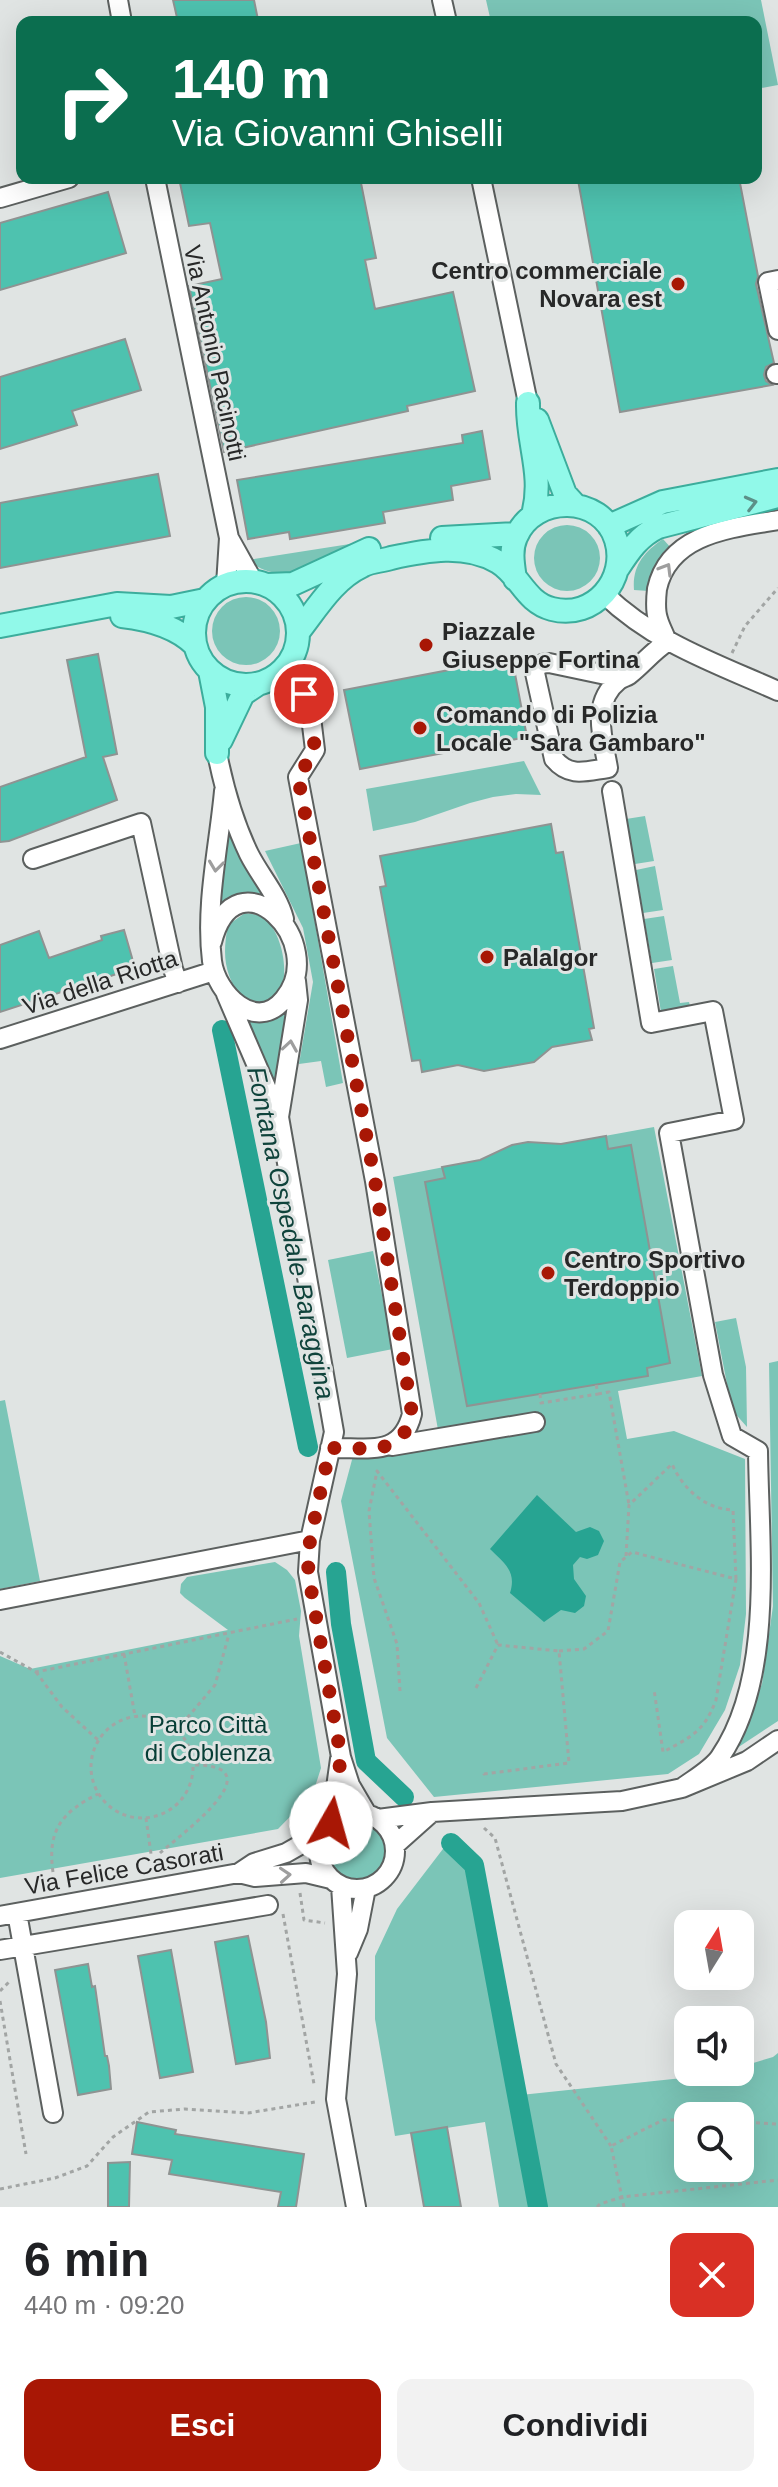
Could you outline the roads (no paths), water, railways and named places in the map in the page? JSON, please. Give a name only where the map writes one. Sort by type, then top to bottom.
[{"type":"main road","points":[[528,403],[540,424],[565,494],[575,505]]},
{"type":"main road","points":[[515,579],[512,554],[517,534],[533,515],[538,498],[538,478],[527,424],[528,403]]},
{"type":"main road","points":[[609,526],[663,502],[778,480]]},
{"type":"main road","points":[[299,631],[335,585],[362,565],[410,554],[459,549],[479,553],[501,564],[534,601],[554,610],[576,610],[604,594],[632,546],[647,532],[778,496]]},
{"type":"main road","points":[[533,515],[555,505],[575,505],[594,513],[609,526],[616,540],[618,568]]},
{"type":"main road","points":[[0,626],[117,604],[171,607],[205,600],[226,585],[293,584],[369,549],[400,542],[517,534]]},
{"type":"main road","points":[[217,753],[243,694],[291,661],[297,646],[299,631],[289,603],[260,583]]},
{"type":"main road","points":[[205,600],[194,629],[195,645],[201,659],[210,671],[225,680],[241,685],[264,682]]},
{"type":"main road","points":[[72,614],[133,617],[183,633],[195,645]]},
{"type":"main road","points":[[210,671],[217,707],[217,753]]},
{"type":"street","points":[[0,198],[48,184]]},
{"type":"street","name":"Via Antonio Pacinotti","points":[[156,184],[229,538],[226,585]]},
{"type":"street","points":[[482,184],[528,403]]},
{"type":"street","points":[[778,280],[768,282],[778,330]]},
{"type":"street","points":[[667,642],[657,617],[656,595],[659,579],[669,562],[682,548],[704,536],[778,520]]},
{"type":"street","name":"Via Antonio Pacinotti","points":[[229,538],[260,583]]},
{"type":"street","points":[[604,594],[629,618],[667,642],[778,691]]},
{"type":"street","points":[[620,678],[607,695],[599,714],[608,768],[578,772],[563,769],[554,759],[535,673],[542,663],[627,677],[667,642]]},
{"type":"street","points":[[264,682],[304,694],[311,717],[315,750],[298,777],[375,1181],[412,1414],[405,1435],[392,1446]]},
{"type":"street","points":[[217,753],[224,791],[249,855],[279,905],[295,946],[298,1000],[279,1117]]},
{"type":"street","points":[[224,791],[210,916],[214,971],[279,1117],[334,1432],[310,1540],[308,1572],[341,1757],[350,1785],[373,1816],[388,1828],[395,1845],[393,1864],[387,1875],[366,1888],[354,1889],[306,1873],[255,1877],[239,1873]]},
{"type":"street","points":[[612,791],[651,1023],[713,1011],[734,1120],[669,1133],[713,1375],[732,1436],[758,1451],[761,1610],[756,1661],[739,1722],[719,1760],[682,1788]]},
{"type":"street","points":[[33,859],[141,823],[178,983]]},
{"type":"street","points":[[212,942],[218,921],[225,912],[244,902],[266,906],[284,922]]},
{"type":"street","name":"Via della Riotta","points":[[0,1039],[214,971]]},
{"type":"street","points":[[226,994],[244,1010],[267,1011],[286,997],[296,976]]},
{"type":"street","points":[[330,1448],[392,1446],[535,1422]]},
{"type":"street","points":[[0,1600],[310,1540]]},
{"type":"street","points":[[239,1873],[254,1863],[286,1853],[342,1816],[354,1813],[373,1816],[622,1801],[682,1788],[747,1761],[778,1740]]},
{"type":"street","points":[[341,1757],[327,1828],[319,1844],[319,1857],[336,1882],[347,1956],[336,2099],[356,2207]]},
{"type":"street","points":[[395,1845],[432,1812]]},
{"type":"street","name":"Via Felice Casorati","points":[[53,2113],[23,1947],[8,1915],[239,1873]]},
{"type":"street","points":[[347,1956],[358,1929],[366,1888]]},
{"type":"street","points":[[103,1898],[109,1932]]},
{"type":"street","points":[[0,1950],[275,1907]]},
{"type":"waterway","name":"Fontana Ospedale Baraggina","points":[[222,1030],[308,1447]]},
{"type":"waterway","name":"Fontana Ospedale Baraggina","points":[[336,1572],[341,1624],[366,1761],[404,1797]]},
{"type":"waterway","name":"Fontana Ospedale Baraggina","points":[[451,1843],[474,1865],[538,2207]]},
{"type":"place","name":"Centro commerciale Novara est","points":[[678,284]]},
{"type":"place","name":"Piazzale Giuseppe Fortina","points":[[426,645]]},
{"type":"place","name":"Comando di Polizia Locale \"Sara Gambaro\"","points":[[420,728]]},
{"type":"place","name":"PalaIgor","points":[[487,957]]},
{"type":"place","name":"Centro Sportivo Terdoppio","points":[[548,1273]]},
{"type":"park label","name":"Parco Città di Coblenza","points":[[208,1738]]}]
